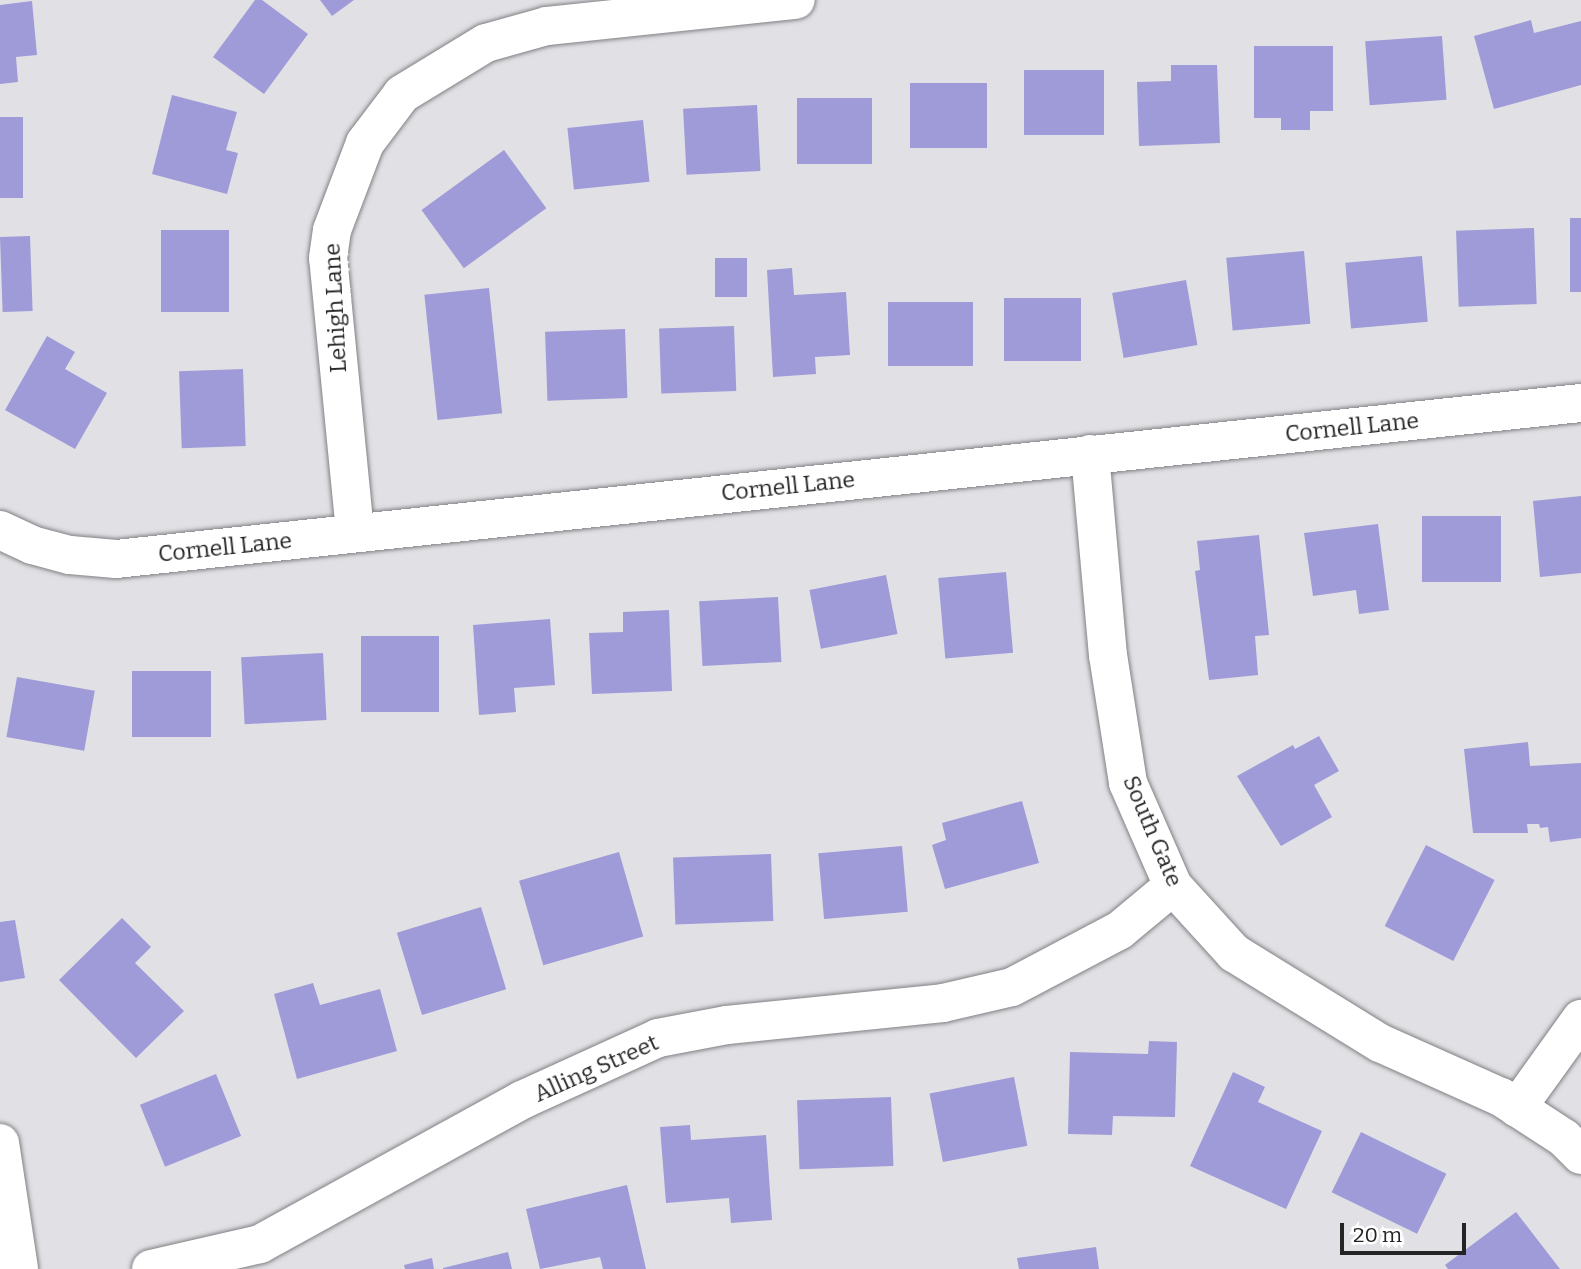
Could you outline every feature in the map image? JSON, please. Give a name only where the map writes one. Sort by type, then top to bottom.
[{"type":"street","name":"Lehigh Lane","points":[[355,532],[328,258],[332,230],[365,144],[402,94],[486,43],[547,26],[796,0]]},
{"type":"street","name":"Cornell Lane","points":[[0,530],[58,552],[116,559],[1581,402]]},
{"type":"street","name":"South Gate","points":[[1090,454],[1108,654],[1128,783],[1173,886],[1234,953],[1380,1043],[1517,1108],[1564,1138],[1581,1156]]},
{"type":"street","name":"Alling Street","points":[[151,1269],[260,1244],[522,1100],[658,1038],[727,1025],[943,1003],[1012,987],[1120,930],[1173,886]]},
{"type":"street","points":[[1517,1108],[1581,1019]]},
{"type":"street","points":[[0,1143],[19,1269]]},
{"type":"building","points":[[255,0],[262,0],[308,34],[264,94],[213,57]]},
{"type":"building","points":[[320,0],[354,0],[332,16]]},
{"type":"building","points":[[32,1],[37,55],[16,57],[18,82],[0,84],[0,5]]},
{"type":"building","points":[[1531,20],[1534,33],[1581,21],[1581,85],[1494,109],[1474,36]]},
{"type":"building","points":[[1442,36],[1446,100],[1370,105],[1365,41]]},
{"type":"building","points":[[1254,46],[1333,46],[1333,111],[1310,111],[1310,130],[1281,130],[1281,118],[1254,118]]},
{"type":"building","points":[[1171,65],[1217,65],[1220,143],[1139,146],[1137,82],[1171,81]]},
{"type":"building","points":[[1024,70],[1104,70],[1104,135],[1024,135]]},
{"type":"building","points":[[910,83],[987,83],[987,148],[910,148]]},
{"type":"building","points":[[172,95],[237,112],[226,150],[238,153],[227,194],[152,174]]},
{"type":"building","points":[[797,98],[872,98],[872,164],[797,164]]},
{"type":"building","points":[[757,105],[760,171],[687,175],[683,109]]},
{"type":"building","points":[[0,117],[23,117],[23,198],[0,198]]},
{"type":"building","points":[[643,120],[649,182],[574,190],[567,128]]},
{"type":"building","points":[[504,150],[546,208],[464,268],[421,210]]},
{"type":"building","points":[[1570,218],[1581,218],[1581,292],[1570,292]]},
{"type":"building","points":[[1534,228],[1537,304],[1459,307],[1456,231]]},
{"type":"building","points":[[161,230],[229,230],[229,312],[161,312]]},
{"type":"building","points":[[30,236],[33,311],[3,312],[0,237]]},
{"type":"building","points":[[1304,251],[1310,324],[1233,331],[1226,258]]},
{"type":"building","points":[[1422,256],[1428,322],[1351,328],[1345,263]]},
{"type":"building","points":[[715,258],[747,258],[747,297],[715,297]]},
{"type":"building","points":[[792,268],[794,295],[846,292],[850,355],[815,357],[816,374],[773,377],[767,270]]},
{"type":"building","points":[[1186,280],[1197,345],[1124,358],[1112,293]]},
{"type":"building","points":[[489,288],[502,413],[438,420],[424,295]]},
{"type":"building","points":[[1004,298],[1081,298],[1081,361],[1004,361]]},
{"type":"building","points":[[888,302],[973,302],[973,366],[888,366]]},
{"type":"building","points":[[734,326],[736,391],[661,394],[659,329]]},
{"type":"building","points":[[625,329],[627,398],[547,401],[545,332]]},
{"type":"building","points":[[47,336],[75,352],[65,369],[107,393],[75,449],[5,410]]},
{"type":"building","points":[[243,369],[246,446],[182,448],[179,371]]},
{"type":"building","points":[[1581,496],[1581,573],[1540,577],[1533,501]]},
{"type":"building","points":[[1422,516],[1501,516],[1501,582],[1422,582]]},
{"type":"building","points":[[1378,524],[1389,610],[1359,614],[1356,590],[1313,596],[1304,533]]},
{"type":"building","points":[[1259,535],[1269,635],[1255,636],[1258,675],[1209,680],[1195,571],[1200,570],[1197,541]]},
{"type":"building","points":[[1006,572],[1013,653],[945,659],[938,578]]},
{"type":"building","points":[[886,575],[897,634],[821,649],[809,590]]},
{"type":"building","points":[[778,597],[781,662],[703,666],[699,601]]},
{"type":"building","points":[[669,610],[672,691],[592,694],[589,633],[623,632],[623,612]]},
{"type":"building","points":[[550,619],[555,685],[514,688],[516,712],[479,715],[473,625]]},
{"type":"building","points":[[361,636],[439,636],[439,712],[361,712]]},
{"type":"building","points":[[323,653],[327,720],[245,724],[241,657]]},
{"type":"building","points":[[132,671],[211,671],[211,737],[132,737]]},
{"type":"building","points":[[17,677],[95,691],[84,751],[6,737]]},
{"type":"building","points":[[1319,736],[1339,771],[1314,785],[1332,817],[1281,846],[1237,776],[1293,745],[1295,749]]},
{"type":"building","points":[[1528,742],[1530,766],[1581,763],[1581,838],[1550,842],[1548,827],[1540,828],[1539,824],[1527,824],[1528,833],[1473,833],[1464,749]]},
{"type":"building","points":[[1022,801],[1039,863],[945,889],[932,845],[946,840],[942,823]]},
{"type":"building","points":[[1426,845],[1495,880],[1453,961],[1385,926]]},
{"type":"building","points":[[902,846],[908,912],[824,919],[818,853]]},
{"type":"building","points":[[619,852],[643,937],[543,965],[519,881]]},
{"type":"building","points":[[771,854],[773,921],[675,924],[673,857]]},
{"type":"building","points":[[481,907],[506,989],[422,1015],[397,933]]},
{"type":"building","points":[[122,918],[151,947],[135,963],[184,1011],[136,1058],[59,980]]},
{"type":"building","points":[[15,920],[25,978],[0,982],[0,922]]},
{"type":"building","points":[[313,983],[320,1005],[380,989],[397,1051],[297,1079],[274,994]]},
{"type":"building","points":[[1149,1041],[1177,1042],[1175,1117],[1113,1116],[1112,1135],[1068,1134],[1070,1052],[1148,1054]]},
{"type":"building","points":[[1233,1072],[1265,1087],[1258,1102],[1322,1131],[1286,1209],[1190,1166]]},
{"type":"building","points":[[216,1074],[241,1136],[165,1167],[140,1105]]},
{"type":"building","points":[[1014,1077],[1027,1146],[943,1162],[930,1093]]},
{"type":"building","points":[[891,1097],[893,1166],[799,1169],[797,1100]]},
{"type":"building","points":[[690,1125],[691,1140],[766,1135],[772,1220],[731,1223],[729,1198],[666,1203],[660,1127]]},
{"type":"building","points":[[1361,1132],[1446,1174],[1417,1234],[1332,1192]]},
{"type":"building","points":[[627,1185],[646,1269],[603,1269],[600,1257],[540,1269],[526,1209]]},
{"type":"building","points":[[1516,1212],[1560,1269],[1448,1269],[1445,1265]]},
{"type":"building","points":[[1096,1247],[1099,1269],[1019,1269],[1017,1258]]},
{"type":"building","points":[[508,1252],[512,1269],[443,1269],[443,1268]]},
{"type":"building","points":[[432,1258],[434,1269],[405,1269],[404,1265]]}]
